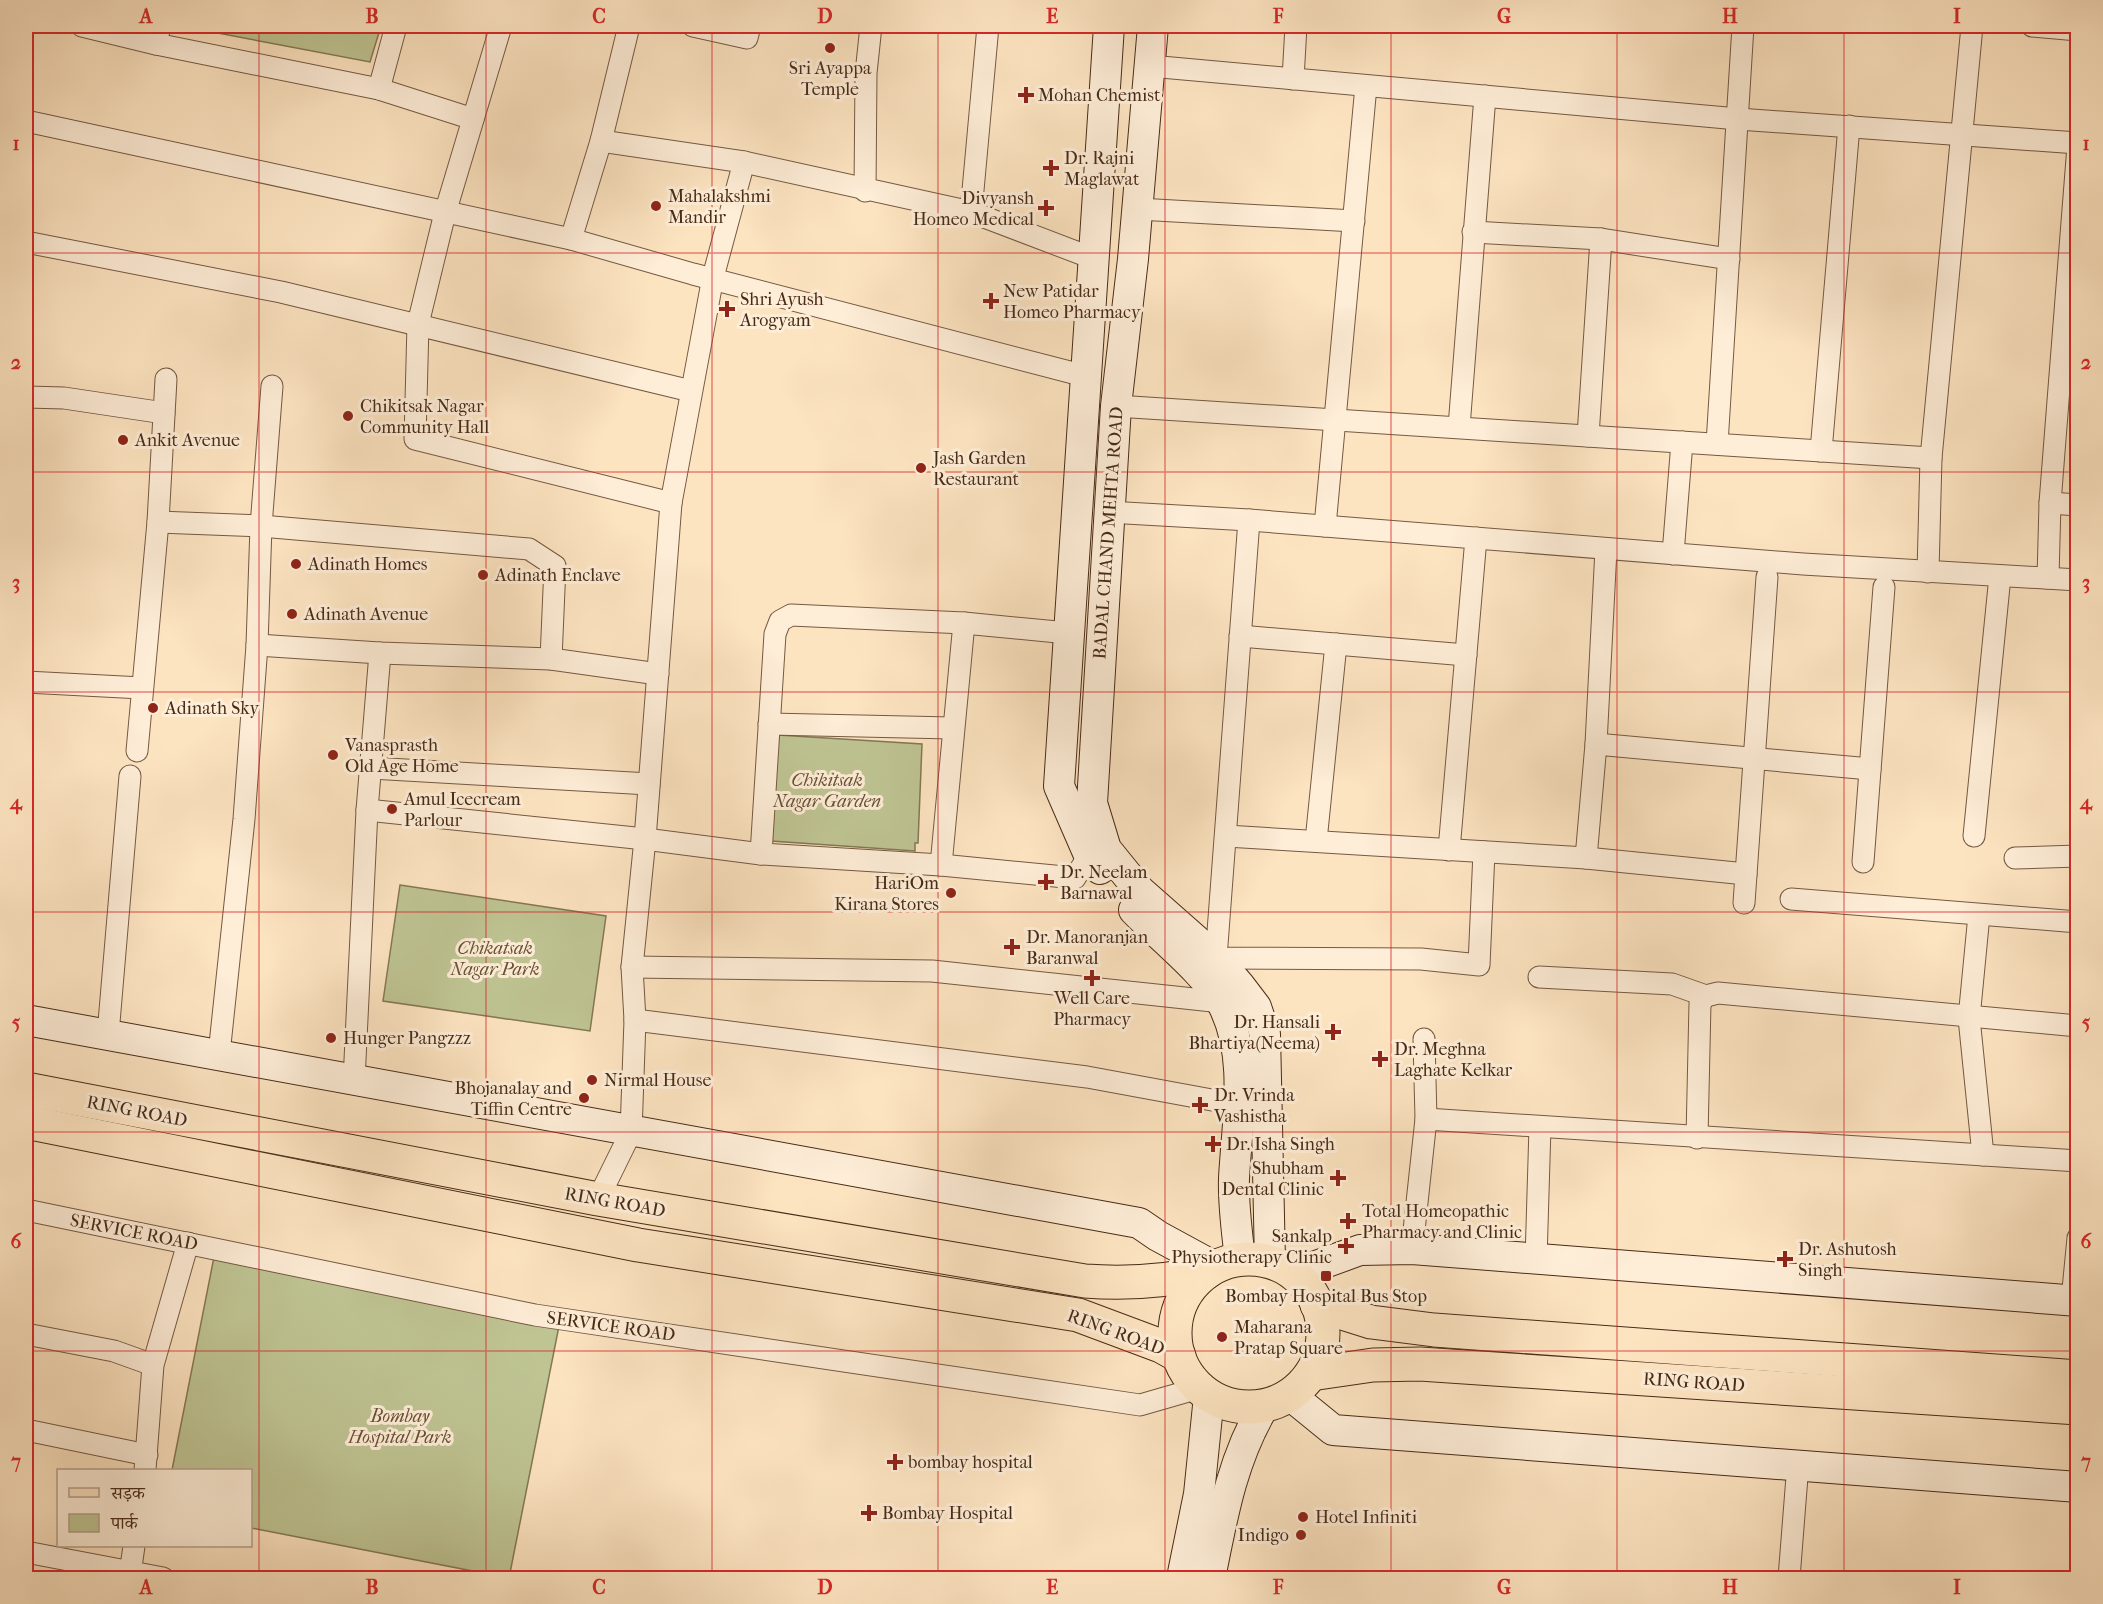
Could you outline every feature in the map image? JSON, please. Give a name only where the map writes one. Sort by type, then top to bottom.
[{"type":"main road","name":"RING ROAD","points":[[26,1089],[598,1199],[1085,1281],[1134,1284],[1170,1281],[1245,1267]]},
{"type":"main road","name":"RING ROAD","points":[[26,1122],[638,1245],[1078,1315],[1161,1346],[1179,1356]]},
{"type":"main road","points":[[1245,1267],[1308,1288],[1317,1305],[1323,1328],[1320,1352],[1288,1391],[1245,1407],[1226,1404],[1204,1391],[1187,1373],[1179,1356],[1175,1332],[1179,1309],[1191,1288],[1245,1267]]},
{"type":"main road","name":"RING ROAD","points":[[1317,1305],[1371,1322],[1434,1330],[2078,1377]]},
{"type":"main road","name":"RING ROAD","points":[[1288,1391],[1373,1365],[1420,1364],[2078,1408]]},
{"type":"street","points":[[82,26],[158,35],[379,89],[473,119]]},
{"type":"street","points":[[379,89],[396,26]]},
{"type":"street","points":[[501,26],[445,213],[418,324],[415,439],[671,503]]},
{"type":"street","points":[[571,239],[601,141],[629,26]]},
{"type":"street","points":[[693,26],[747,38],[750,26]]},
{"type":"street","points":[[865,191],[866,73],[871,26]]},
{"type":"street","points":[[971,212],[988,26]]},
{"type":"street","points":[[1109,26],[1059,786],[1089,855],[1125,900],[1197,972],[1256,1007],[1265,1034],[1245,1267]]},
{"type":"street","name":"BADAL CHAND MEHTA ROAD","points":[[1153,26],[1138,209],[1116,406],[1092,804],[1106,849],[1140,891],[1216,958],[1231,994],[1236,1038],[1239,1105],[1234,1180],[1245,1267]]},
{"type":"street","points":[[1293,79],[1296,26]]},
{"type":"street","points":[[1718,444],[1743,26]]},
{"type":"street","points":[[1928,572],[1931,458],[1972,26]]},
{"type":"street","points":[[2032,26],[2078,30]]},
{"type":"street","points":[[1150,66],[1738,119],[1962,133],[2078,144],[2074,224],[2050,503],[2048,578]]},
{"type":"street","points":[[1325,526],[1366,86]]},
{"type":"street","points":[[1459,427],[1485,96]]},
{"type":"street","points":[[26,121],[571,239],[1085,376]]},
{"type":"street","points":[[1821,451],[1849,126]]},
{"type":"street","points":[[601,141],[744,162],[865,191],[971,212],[1092,258]]},
{"type":"street","points":[[598,1199],[631,1132],[635,1020],[632,968],[645,839],[671,503],[713,277],[744,162]]},
{"type":"street","points":[[1138,209],[1354,221]]},
{"type":"street","points":[[1473,232],[1601,239],[1729,259]]},
{"type":"street","points":[[1588,436],[1601,239]]},
{"type":"street","points":[[26,242],[281,292],[691,391]]},
{"type":"street","points":[[137,751],[158,522],[166,379]]},
{"type":"street","points":[[219,1054],[244,819],[257,645],[261,526],[272,386]]},
{"type":"street","points":[[26,396],[64,398],[164,413]]},
{"type":"street","points":[[1116,406],[1931,458]]},
{"type":"street","points":[[1673,554],[1682,442]]},
{"type":"street","points":[[2050,503],[2078,505]]},
{"type":"street","points":[[1108,512],[1249,519],[1673,554],[2078,580]]},
{"type":"street","points":[[1249,519],[1216,958],[1421,959],[1479,965],[1484,852]]},
{"type":"street","points":[[158,522],[261,526],[529,549],[555,566],[551,659]]},
{"type":"street","points":[[1449,850],[1476,538]]},
{"type":"street","points":[[1586,858],[1596,744],[1606,549]]},
{"type":"street","points":[[1974,836],[2000,576]]},
{"type":"street","points":[[1744,903],[1767,577]]},
{"type":"street","points":[[1863,862],[1884,587]]},
{"type":"street","points":[[768,612],[775,634]]},
{"type":"street","points":[[761,854],[775,634],[780,621],[791,615],[964,623],[1068,633]]},
{"type":"street","points":[[941,865],[952,729],[964,623]]},
{"type":"street","points":[[1240,636],[1466,655]]},
{"type":"street","points":[[1316,841],[1336,644]]},
{"type":"street","points":[[257,645],[380,653],[551,659],[658,674]]},
{"type":"street","points":[[354,1081],[367,810],[380,653]]},
{"type":"street","points":[[26,682],[142,688]]},
{"type":"street","points":[[769,724],[952,729]]},
{"type":"street","points":[[1596,744],[1870,769]]},
{"type":"street","points":[[371,768],[649,784]]},
{"type":"street","points":[[108,1034],[130,776]]},
{"type":"street","points":[[367,810],[645,839],[761,854],[941,865],[1075,878],[1089,855]]},
{"type":"street","points":[[1226,836],[1586,858],[1746,874]]},
{"type":"street","points":[[2015,858],[2078,856]]},
{"type":"street","points":[[1791,899],[2078,922]]},
{"type":"street","points":[[1979,915],[1969,1018],[1983,1155]]},
{"type":"street","points":[[632,968],[932,971],[1231,994]]},
{"type":"street","points":[[1539,977],[1672,984],[1706,996],[1718,993],[1969,1018],[2078,1026]]},
{"type":"street","points":[[1697,1138],[1700,1003],[1706,996]]},
{"type":"street","points":[[26,1020],[1139,1223],[1158,1236],[1245,1267],[1360,1251],[1412,1249],[2075,1300],[2078,1238]]},
{"type":"street","points":[[635,1020],[1087,1077],[1239,1105]]},
{"type":"street","points":[[1412,1249],[1426,1119],[1424,1039]]},
{"type":"street","points":[[1426,1119],[2078,1161]]},
{"type":"street","points":[[1536,1260],[1540,1127]]},
{"type":"street","name":"SERVICE ROAD","points":[[26,1210],[535,1315],[1140,1405],[1204,1391]]},
{"type":"street","points":[[26,1430],[146,1463],[153,1365],[188,1243]]},
{"type":"street","points":[[26,1334],[114,1351],[153,1365]]},
{"type":"street","points":[[1182,1578],[1199,1494],[1204,1391]]},
{"type":"street","points":[[1210,1578],[1227,1495],[1246,1435],[1288,1391],[1333,1430],[2078,1487]]},
{"type":"street","points":[[1789,1578],[1798,1464]]},
{"type":"street","points":[[130,1574],[134,1547]]},
{"type":"street","points":[[26,1552],[130,1574],[163,1578]]},
{"type":"green space","points":[[191,26],[381,26],[370,62],[191,28]]},
{"type":"green space","name":"Chikitsak Nagar Garden","points":[[778,735],[922,744],[918,843],[915,843],[915,851],[771,841]]},
{"type":"green space","name":"Chikatsak Nagar Park","points":[[400,885],[606,916],[590,1031],[383,1001]]},
{"type":"green space","name":"Bombay Hospital Park","points":[[214,1257],[559,1326],[509,1578],[252,1528],[252,1469],[172,1469]]},
{"type":"place","name":"Sri Ayappa Temple","points":[[830,48]]},
{"type":"place","name":"Mohan Chemist","points":[[1026,95]]},
{"type":"place","name":"Dr. Rajni Maglawat","points":[[1051,168]]},
{"type":"place","name":"Mahalakshmi Mandir","points":[[656,206]]},
{"type":"place","name":"Divyansh Homeo Medical","points":[[1046,208]]},
{"type":"place","name":"New Patidar Homeo Pharmacy","points":[[991,301]]},
{"type":"place","name":"Shri Ayush Arogyam","points":[[727,309]]},
{"type":"place","name":"Chikitsak Nagar Community Hall","points":[[348,416]]},
{"type":"place","name":"Ankit Avenue","points":[[123,440]]},
{"type":"place","name":"Jash Garden Restaurant","points":[[921,468]]},
{"type":"place","name":"Adinath Homes","points":[[296,564]]},
{"type":"place","name":"Adinath Enclave","points":[[483,575]]},
{"type":"place","name":"Adinath Avenue","points":[[292,614]]},
{"type":"place","name":"Adinath Sky","points":[[153,708]]},
{"type":"place","name":"Vanasprasth Old Age Home","points":[[333,755]]},
{"type":"place","name":"Amul Icecream Parlour","points":[[392,809]]},
{"type":"place","name":"Dr. Neelam Barnawal","points":[[1046,882]]},
{"type":"place","name":"HariOm Kirana Stores","points":[[951,893]]},
{"type":"place","name":"Dr. Manoranjan Baranwal","points":[[1012,947]]},
{"type":"place","name":"Well Care Pharmacy","points":[[1092,978]]},
{"type":"place","name":"Dr. Hansali Bhartiya(Neema)","points":[[1333,1032]]},
{"type":"place","name":"Hunger Pangzzz","points":[[331,1038]]},
{"type":"place","name":"Dr. Meghna Laghate Kelkar","points":[[1380,1059]]},
{"type":"place","name":"Nirmal House","points":[[592,1080]]},
{"type":"place","name":"Bhojanalay and Tiffin Centre","points":[[584,1098]]},
{"type":"place","name":"Dr. Vrinda Vashistha","points":[[1200,1105]]},
{"type":"place","name":"Dr. Isha Singh","points":[[1213,1144]]},
{"type":"place","name":"Shubham Dental Clinic","points":[[1338,1178]]},
{"type":"place","name":"Total Homeopathic Pharmacy and Clinic","points":[[1348,1221]]},
{"type":"place","name":"Sankalp Physiotherapy Clinic","points":[[1346,1246]]},
{"type":"place","name":"Dr. Ashutosh Singh","points":[[1785,1259]]},
{"type":"place","name":"Bombay Hospital Bus Stop","points":[[1326,1276]]},
{"type":"place","name":"Maharana Pratap Square","points":[[1222,1337]]},
{"type":"place","name":"bombay hospital","points":[[895,1462]]},
{"type":"place","name":"Bombay Hospital","points":[[869,1513]]},
{"type":"place","name":"Hotel Infiniti","points":[[1303,1517]]},
{"type":"place","name":"Indigo","points":[[1301,1535]]}]
